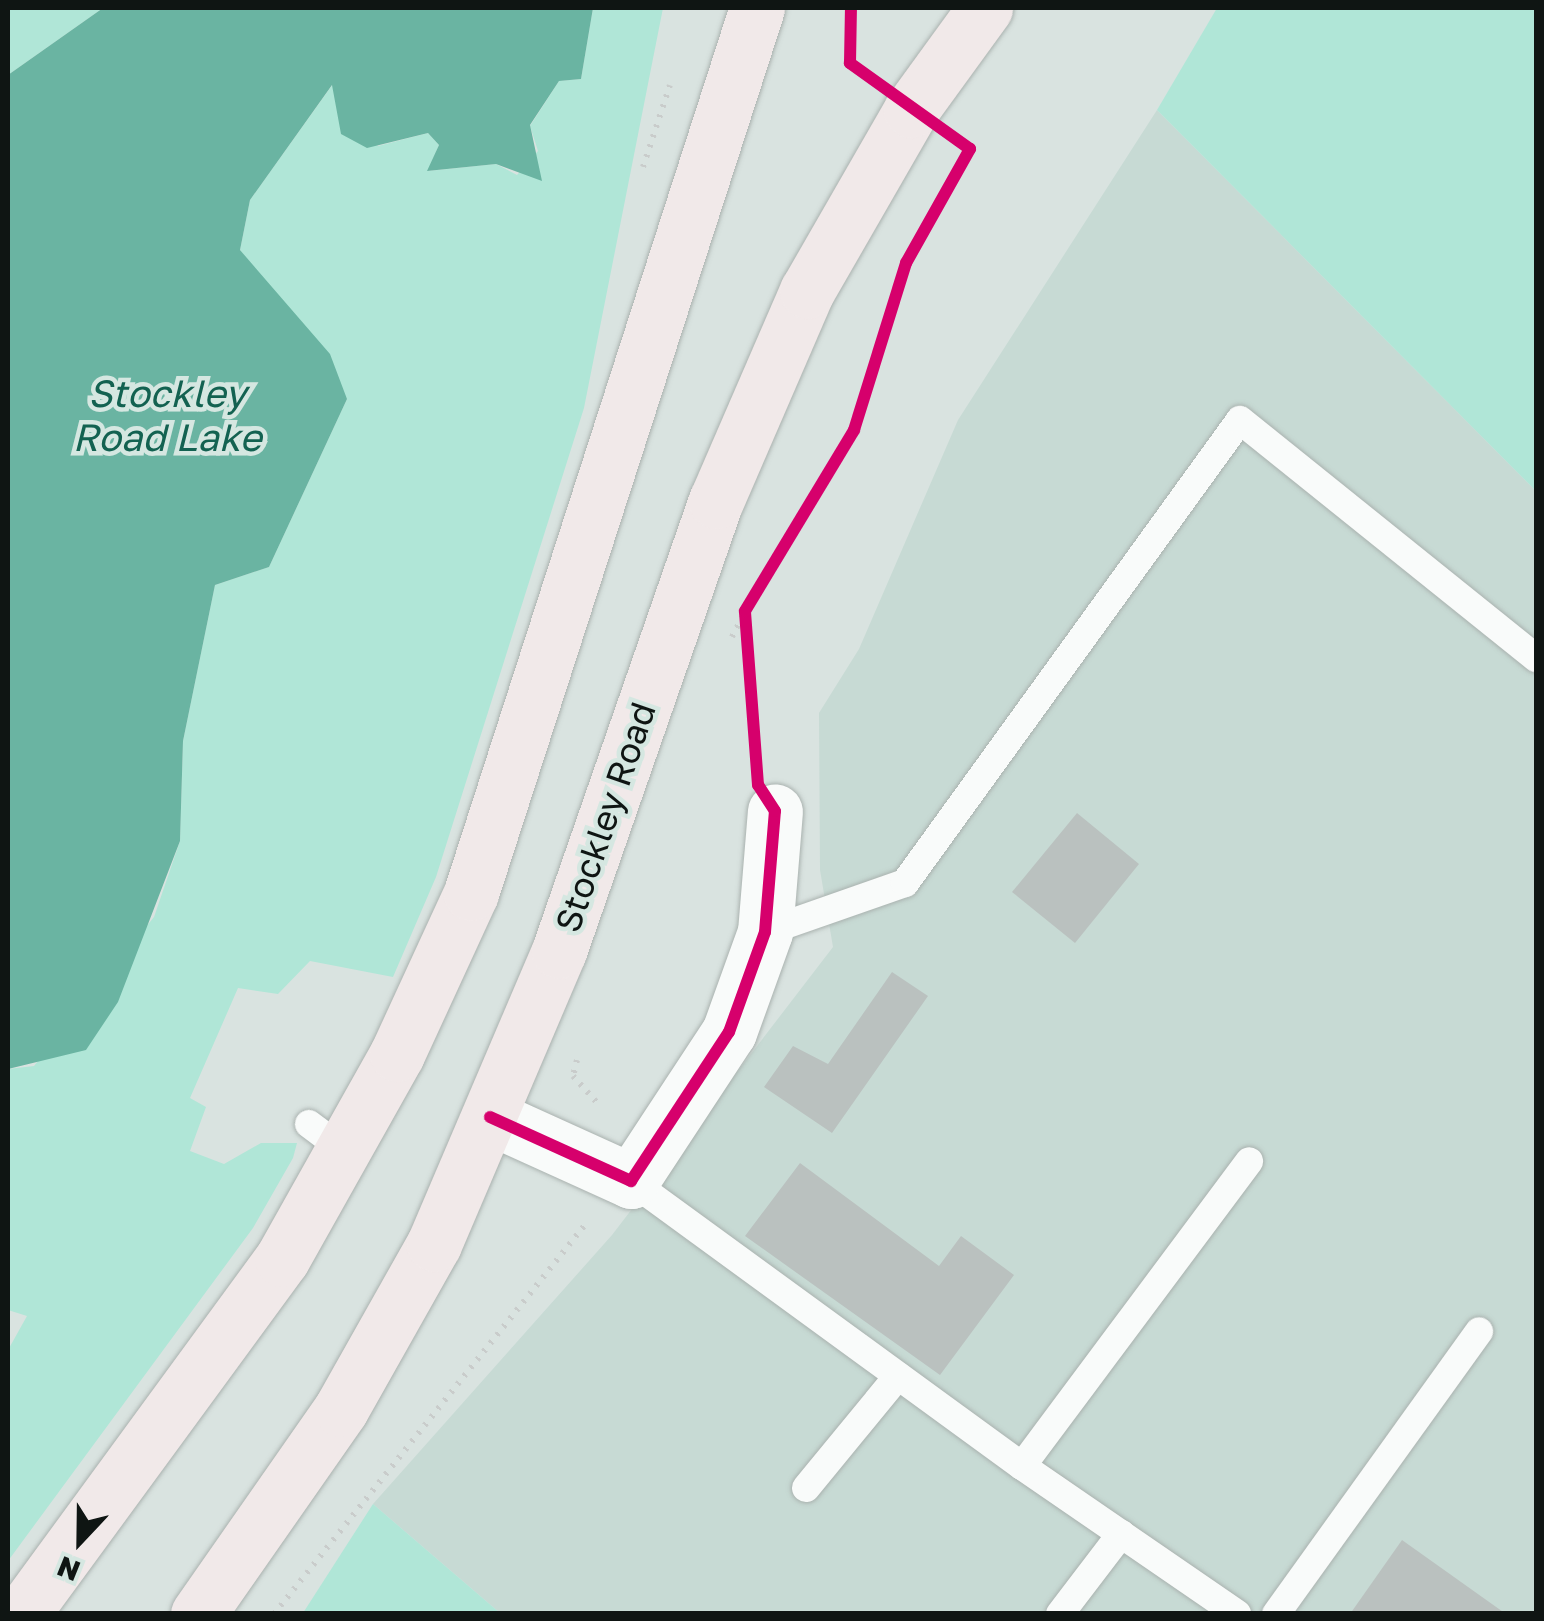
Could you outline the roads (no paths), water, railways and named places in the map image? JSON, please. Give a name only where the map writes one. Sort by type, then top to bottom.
[{"type":"main road","points":[[22,1614],[230,1334],[327,1138],[478,875],[757,8]]},
{"type":"main road","name":"Stockley Road","points":[[198,1614],[340,1408],[434,1244],[490,1117],[716,501],[807,290],[911,110],[985,8]]},
{"type":"street","points":[[490,1117],[614,1192],[729,1032],[765,932],[775,811]]},
{"type":"lane","points":[[765,932],[905,882],[1240,420],[1536,658]]},
{"type":"lane","points":[[1022,1466],[1249,1161]]},
{"type":"lane","points":[[614,1192],[898,1376],[1237,1614]]},
{"type":"lane","points":[[1276,1614],[1479,1331]]},
{"type":"lane","points":[[806,1488],[898,1376]]},
{"type":"lane","points":[[1060,1614],[1121,1534]]},
{"type":"water","name":"Stockley Road Lake","points":[[103,8],[593,8],[581,79],[559,81],[530,125],[542,181],[496,164],[427,171],[439,145],[428,133],[367,148],[341,134],[332,85],[250,200],[240,250],[330,354],[347,399],[269,567],[215,585],[183,741],[180,841],[118,1002],[86,1050],[8,1069],[8,75]]}]
